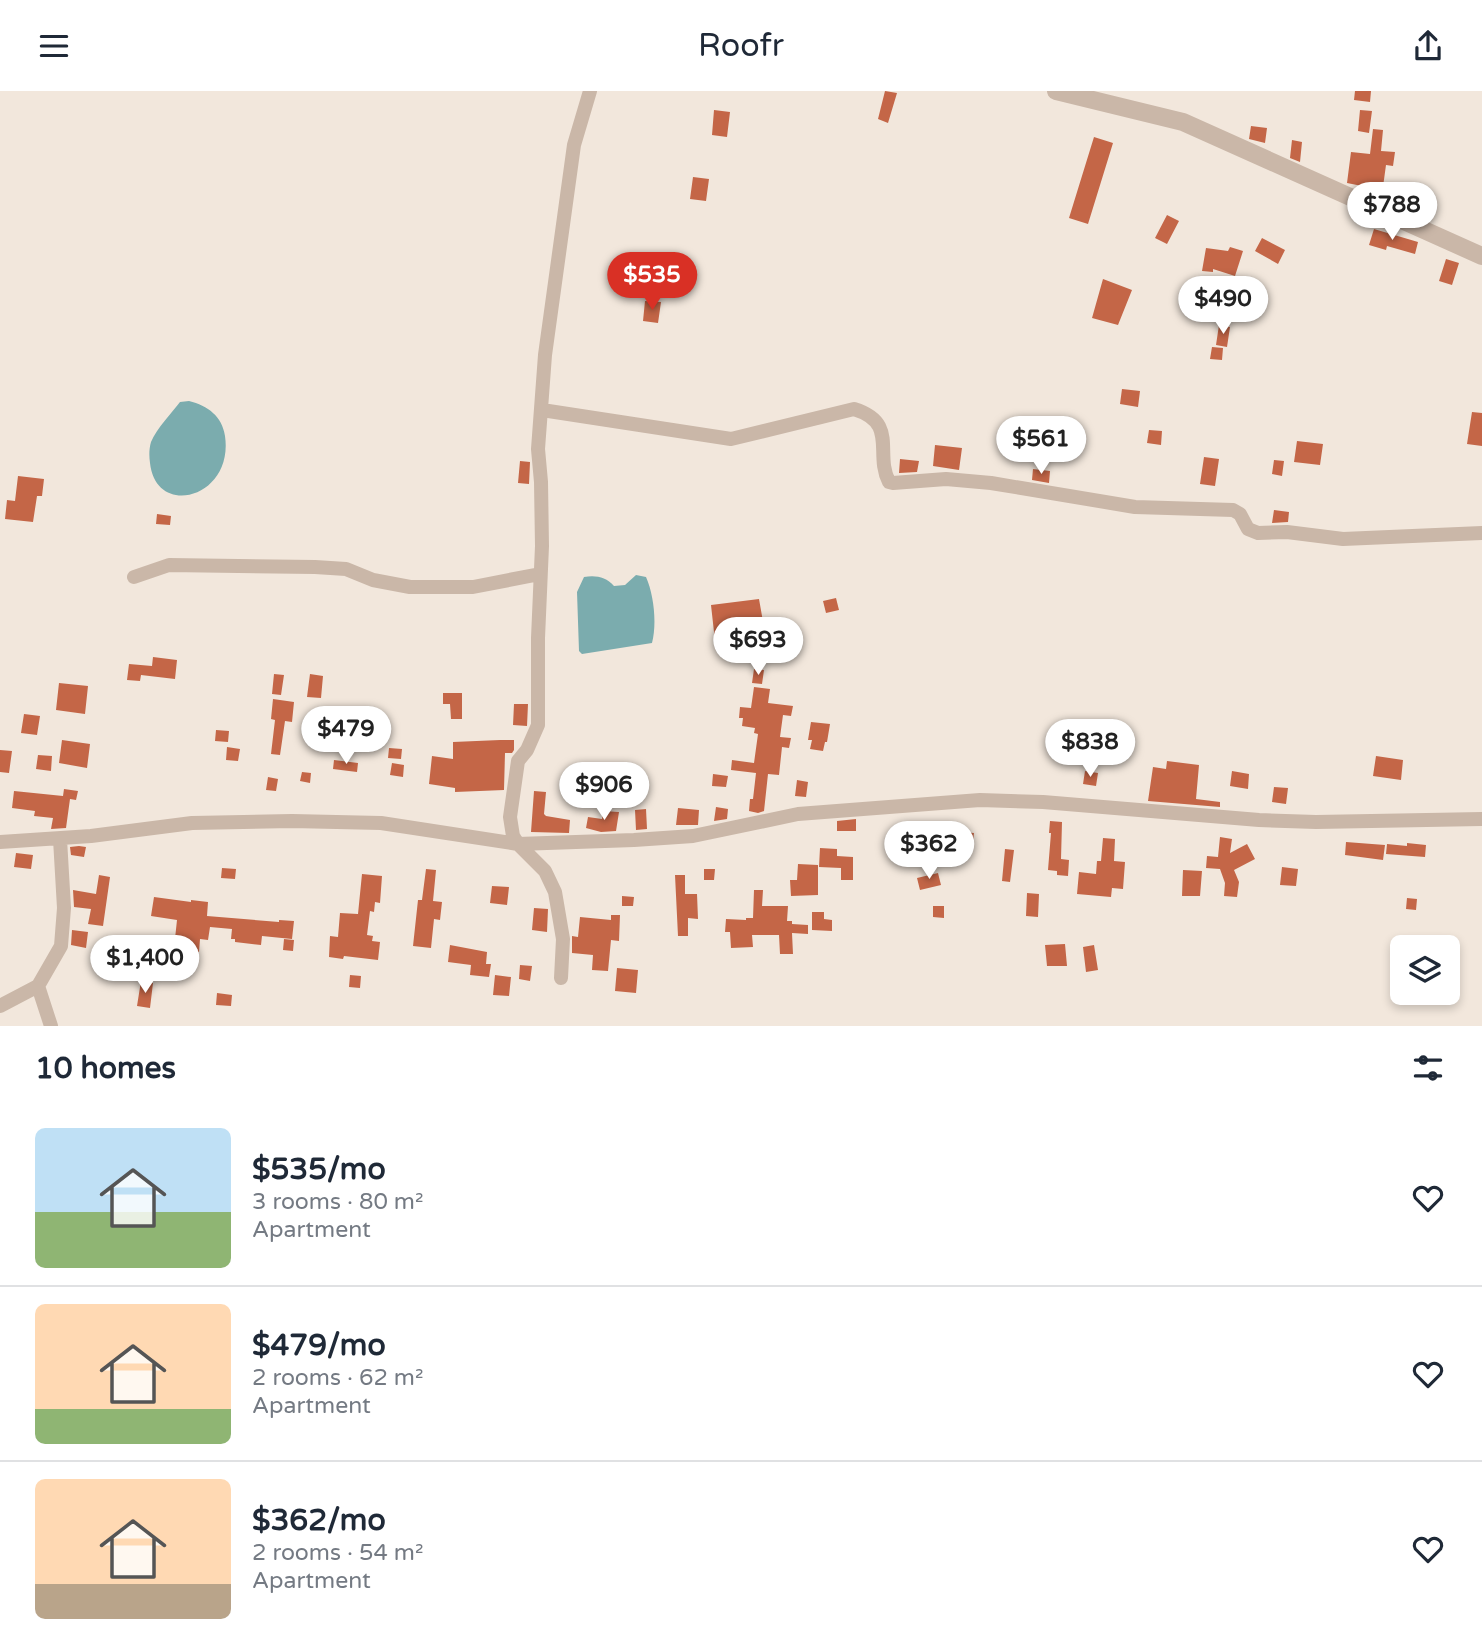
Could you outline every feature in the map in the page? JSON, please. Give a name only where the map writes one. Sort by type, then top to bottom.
[{"type":"street","points":[[561,978],[563,939],[555,892],[545,871],[517,843],[510,817],[518,761],[527,750],[538,725],[541,482],[538,449],[545,355],[574,145],[590,91]]},
{"type":"street","points":[[1056,91],[1183,122],[1482,256]]},
{"type":"street","points":[[542,410],[731,439],[854,409],[864,412],[877,423],[885,437],[883,449],[886,476],[889,482],[893,483],[946,479],[991,482],[1135,507],[1233,510],[1240,514],[1248,529],[1258,533],[1287,532],[1343,539],[1482,533]]},
{"type":"street","points":[[134,577],[169,565],[315,566],[346,569],[373,580],[410,587],[473,587],[540,574]]},
{"type":"street","points":[[0,842],[60,839],[192,823],[292,821],[381,823],[517,843],[634,840],[693,835],[798,814],[980,800],[1043,802],[1259,820],[1316,822],[1482,819]]},
{"type":"street","points":[[0,1006],[38,986],[61,946],[64,908],[60,839]]},
{"type":"street","points":[[38,986],[51,1026]]},
{"type":"water","points":[[189,401],[208,409],[221,423],[225,436],[225,457],[218,474],[207,487],[193,494],[179,495],[166,491],[155,480],[150,463],[150,450],[151,442],[164,421],[180,402]]},
{"type":"water","points":[[636,575],[646,577],[651,592],[654,610],[652,643],[582,654],[579,651],[577,592],[584,577],[600,577],[614,586],[625,585]]},
{"type":"building","points":[[885,91],[897,93],[888,123],[878,119]]},
{"type":"building","points":[[1355,91],[1371,91],[1370,102],[1354,100]]},
{"type":"building","points":[[714,110],[730,112],[727,137],[712,135]]},
{"type":"building","points":[[1360,110],[1372,111],[1369,133],[1358,131]]},
{"type":"building","points":[[1251,126],[1267,128],[1265,143],[1249,139]]},
{"type":"building","points":[[1373,129],[1383,130],[1381,151],[1395,152],[1393,166],[1386,165],[1382,194],[1372,192],[1372,188],[1347,183],[1351,152],[1370,154]]},
{"type":"building","points":[[1094,137],[1113,143],[1088,224],[1069,218]]},
{"type":"building","points":[[1292,140],[1302,142],[1300,162],[1290,158]]},
{"type":"building","points":[[693,177],[709,179],[706,201],[690,199]]},
{"type":"building","points":[[1167,215],[1179,221],[1167,244],[1155,238]]},
{"type":"building","points":[[1374,229],[1418,242],[1415,254],[1387,246],[1386,250],[1369,245]]},
{"type":"building","points":[[1262,238],[1285,250],[1278,264],[1255,251]]},
{"type":"building","points":[[1230,247],[1243,251],[1235,276],[1213,269],[1213,272],[1202,271],[1206,248],[1228,251]]},
{"type":"building","points":[[1446,259],[1459,263],[1452,285],[1439,281]]},
{"type":"building","points":[[1103,279],[1132,290],[1118,325],[1092,318]]},
{"type":"building","points":[[645,301],[661,302],[658,323],[643,321]]},
{"type":"building","points":[[1219,325],[1230,327],[1227,347],[1216,345]]},
{"type":"building","points":[[1212,347],[1223,348],[1222,360],[1210,359]]},
{"type":"building","points":[[1122,389],[1140,391],[1138,407],[1120,404]]},
{"type":"building","points":[[1472,412],[1482,413],[1482,446],[1467,444]]},
{"type":"building","points":[[1149,430],[1162,431],[1161,445],[1147,443]]},
{"type":"building","points":[[1297,441],[1323,444],[1320,465],[1294,462]]},
{"type":"building","points":[[935,445],[962,448],[959,470],[933,466]]},
{"type":"building","points":[[1204,457],[1219,459],[1215,486],[1200,484]]},
{"type":"building","points":[[900,459],[919,461],[917,472],[899,473]]},
{"type":"building","points":[[1274,460],[1284,461],[1282,476],[1272,474]]},
{"type":"building","points":[[520,461],[530,462],[529,484],[518,483]]},
{"type":"building","points":[[1033,469],[1050,471],[1049,483],[1032,480]]},
{"type":"building","points":[[18,476],[44,479],[42,496],[37,496],[33,522],[5,519],[7,500],[15,501]]},
{"type":"building","points":[[1274,510],[1289,512],[1288,522],[1272,523]]},
{"type":"building","points":[[157,514],[171,516],[170,525],[156,524]]},
{"type":"building","points":[[836,598],[839,610],[826,613],[823,601]]},
{"type":"building","points":[[759,599],[767,644],[716,650],[711,605]]},
{"type":"building","points":[[153,657],[177,660],[175,679],[141,675],[140,681],[127,680],[129,664],[152,666]]},
{"type":"building","points":[[754,669],[764,670],[762,684],[752,683]]},
{"type":"building","points":[[274,674],[284,675],[281,695],[272,694]]},
{"type":"building","points":[[310,674],[323,676],[321,698],[307,697]]},
{"type":"building","points":[[59,683],[88,686],[85,714],[56,710]]},
{"type":"building","points":[[754,687],[770,689],[768,703],[793,706],[791,716],[783,715],[780,737],[791,738],[789,748],[782,747],[779,775],[768,774],[764,811],[758,813],[749,811],[756,773],[731,770],[732,760],[754,763],[758,734],[754,733],[755,728],[742,726],[743,718],[739,718],[740,707],[751,708]]},
{"type":"building","points":[[443,693],[462,693],[462,719],[451,719],[450,704],[443,704]]},
{"type":"building","points":[[273,699],[294,702],[292,722],[285,721],[280,755],[271,754],[275,720],[271,719]]},
{"type":"building","points":[[514,704],[528,704],[527,726],[513,725]]},
{"type":"building","points":[[24,714],[40,716],[37,735],[21,733]]},
{"type":"building","points":[[811,722],[830,724],[823,751],[810,749],[812,740],[808,740]]},
{"type":"building","points":[[216,730],[229,731],[228,742],[215,741]]},
{"type":"building","points":[[62,740],[90,744],[87,768],[59,763]]},
{"type":"building","points":[[514,740],[512,753],[505,753],[504,790],[455,792],[455,788],[429,784],[432,756],[453,759],[453,742]]},
{"type":"building","points":[[227,747],[240,749],[238,761],[226,760]]},
{"type":"building","points":[[389,748],[402,749],[401,759],[388,758]]},
{"type":"building","points":[[0,750],[12,751],[9,773],[0,772]]},
{"type":"building","points":[[38,755],[52,756],[51,771],[36,769]]},
{"type":"building","points":[[1376,756],[1403,760],[1401,780],[1373,776]]},
{"type":"building","points":[[334,760],[358,763],[357,772],[333,769]]},
{"type":"building","points":[[1167,761],[1199,765],[1196,799],[1220,802],[1220,807],[1148,801],[1153,767],[1166,769]]},
{"type":"building","points":[[392,763],[404,765],[403,777],[390,775]]},
{"type":"building","points":[[1085,771],[1098,773],[1096,786],[1083,784]]},
{"type":"building","points":[[1232,771],[1249,774],[1248,789],[1230,786]]},
{"type":"building","points":[[302,772],[311,773],[310,783],[300,781]]},
{"type":"building","points":[[713,774],[728,776],[726,787],[712,786]]},
{"type":"building","points":[[268,777],[278,779],[276,791],[266,790]]},
{"type":"building","points":[[797,780],[808,782],[806,797],[795,796]]},
{"type":"building","points":[[1274,787],[1288,788],[1286,804],[1272,802]]},
{"type":"building","points":[[64,789],[78,791],[76,800],[70,799],[66,828],[51,829],[53,818],[34,816],[35,811],[12,808],[14,791],[63,796]]},
{"type":"building","points":[[534,791],[546,792],[546,816],[570,820],[569,833],[531,832]]},
{"type":"building","points":[[716,807],[728,809],[727,819],[714,821]]},
{"type":"building","points":[[678,808],[699,810],[698,825],[676,825]]},
{"type":"building","points":[[646,809],[647,829],[636,830],[635,810]]},
{"type":"building","points":[[603,811],[619,812],[616,831],[601,832],[586,828],[588,817],[602,819]]},
{"type":"building","points":[[856,819],[856,831],[837,831],[837,821]]},
{"type":"building","points":[[1050,821],[1062,822],[1061,859],[1069,860],[1068,876],[1057,875],[1057,871],[1048,870]]},
{"type":"building","points":[[946,831],[974,833],[972,848],[962,847],[961,853],[948,852],[948,848],[945,848]]},
{"type":"building","points":[[1220,837],[1232,839],[1230,853],[1247,844],[1255,859],[1234,870],[1239,882],[1237,897],[1224,896],[1225,883],[1220,869],[1206,868],[1207,856],[1218,857]]},
{"type":"building","points":[[1103,838],[1115,839],[1114,861],[1125,862],[1123,889],[1112,888],[1111,897],[1077,894],[1079,872],[1096,874],[1097,861],[1101,861]]},
{"type":"building","points":[[1346,842],[1385,845],[1383,860],[1345,855]]},
{"type":"building","points":[[1407,843],[1426,845],[1425,857],[1386,854],[1387,844],[1407,846]]},
{"type":"building","points":[[70,847],[86,847],[84,857],[71,855]]},
{"type":"building","points":[[820,848],[837,849],[837,856],[853,857],[853,880],[841,880],[841,868],[819,867]]},
{"type":"building","points":[[1005,849],[1014,850],[1010,882],[1002,881]]},
{"type":"building","points":[[16,853],[33,855],[31,869],[14,867]]},
{"type":"building","points":[[798,864],[818,865],[818,895],[791,896],[790,880],[797,880]]},
{"type":"building","points":[[1282,867],[1298,869],[1296,886],[1280,885]]},
{"type":"building","points":[[222,868],[236,869],[235,879],[221,878]]},
{"type":"building","points":[[426,869],[436,870],[433,901],[442,902],[440,920],[434,919],[431,948],[413,946],[418,900],[422,900]]},
{"type":"building","points":[[704,869],[715,869],[714,880],[704,880]]},
{"type":"building","points":[[1183,870],[1202,871],[1200,896],[1182,896]]},
{"type":"building","points":[[938,873],[941,885],[920,890],[917,878]]},
{"type":"building","points":[[362,874],[382,876],[380,903],[375,902],[374,912],[370,911],[367,935],[373,936],[372,941],[380,942],[378,960],[329,957],[330,936],[338,937],[340,913],[358,914]]},
{"type":"building","points":[[99,875],[110,877],[103,926],[88,924],[91,909],[74,907],[73,890],[96,894]]},
{"type":"building","points":[[675,875],[685,875],[685,894],[697,894],[698,919],[688,918],[688,936],[678,936]]},
{"type":"building","points":[[492,886],[509,887],[507,905],[490,903]]},
{"type":"building","points":[[754,890],[763,890],[762,906],[788,906],[787,921],[808,925],[808,934],[792,933],[793,954],[780,954],[779,935],[752,935],[753,947],[731,948],[730,932],[725,932],[726,919],[753,918]]},
{"type":"building","points":[[1027,893],[1039,894],[1038,917],[1026,916]]},
{"type":"building","points":[[622,896],[634,897],[633,906],[622,906]]},
{"type":"building","points":[[154,897],[208,902],[207,916],[294,921],[292,939],[262,936],[261,945],[235,942],[235,939],[231,939],[232,929],[210,927],[208,940],[200,939],[199,952],[174,948],[177,920],[151,916]]},
{"type":"building","points":[[1407,898],[1417,899],[1416,910],[1406,909]]},
{"type":"building","points":[[933,906],[944,906],[944,918],[933,917]]},
{"type":"building","points":[[534,908],[548,909],[547,932],[532,930]]},
{"type":"building","points":[[812,912],[824,912],[824,919],[832,920],[832,931],[812,930]]},
{"type":"building","points":[[611,915],[620,915],[619,941],[611,940],[608,971],[592,970],[593,955],[572,953],[572,936],[578,937],[580,917],[611,920]]},
{"type":"building","points":[[72,930],[88,932],[86,948],[71,945]]},
{"type":"building","points":[[284,939],[294,940],[293,951],[283,950]]},
{"type":"building","points":[[1065,944],[1067,966],[1047,966],[1045,945]]},
{"type":"building","points":[[450,945],[487,952],[486,964],[491,964],[489,977],[470,975],[471,965],[448,962]]},
{"type":"building","points":[[1094,945],[1098,970],[1086,972],[1083,947]]},
{"type":"building","points":[[520,965],[532,966],[530,981],[519,979]]},
{"type":"building","points":[[617,968],[638,970],[636,993],[615,991]]},
{"type":"building","points":[[350,975],[361,976],[360,988],[349,987]]},
{"type":"building","points":[[495,975],[511,977],[509,996],[493,995]]},
{"type":"building","points":[[141,981],[153,983],[150,1008],[137,1006]]},
{"type":"building","points":[[217,993],[232,995],[231,1006],[216,1005]]}]
